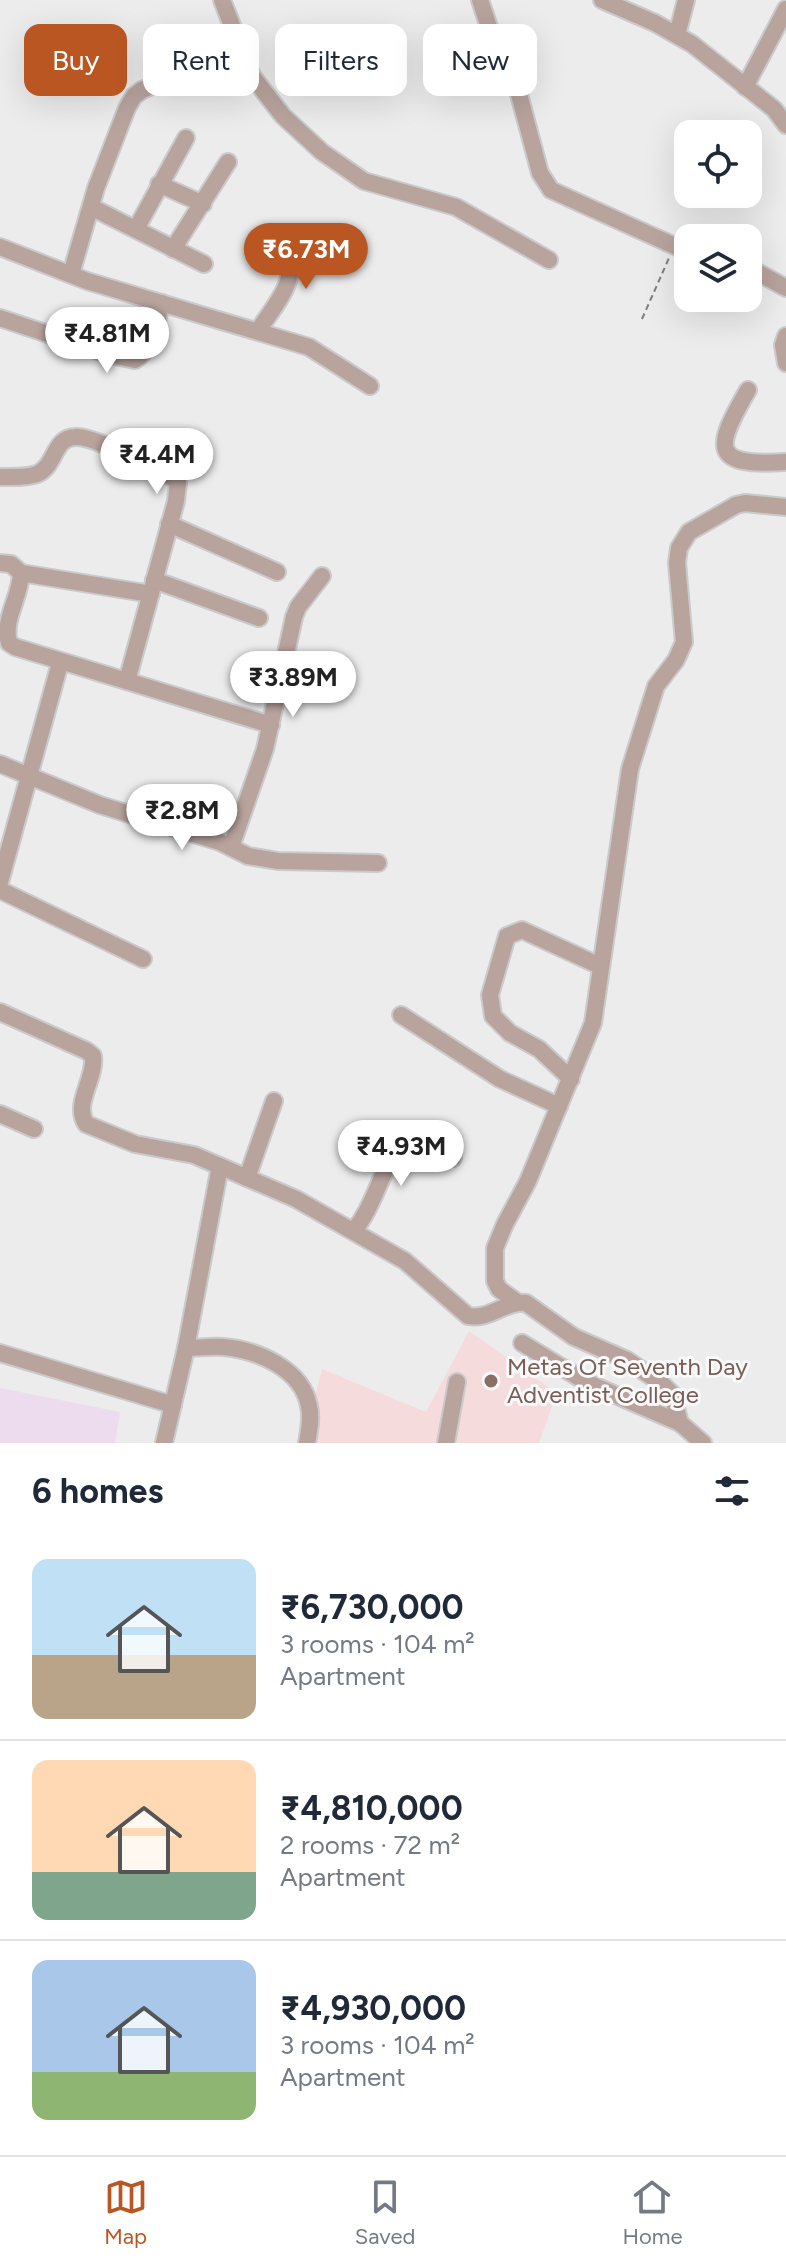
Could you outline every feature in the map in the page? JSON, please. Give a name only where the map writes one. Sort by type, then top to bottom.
[{"type":"street","points":[[222,0],[232,24]]},
{"type":"street","points":[[480,0],[493,39],[516,83],[543,180],[551,190],[674,246]]},
{"type":"street","points":[[602,0],[677,35],[784,116]]},
{"type":"street","points":[[677,35],[686,0]]},
{"type":"street","points":[[745,87],[786,9]]},
{"type":"street","points":[[259,85],[283,116],[322,152],[364,181],[387,190],[456,207],[549,260]]},
{"type":"street","points":[[71,274],[121,121],[134,96],[143,91]]},
{"type":"street","points":[[136,229],[186,138]]},
{"type":"street","points":[[173,249],[228,162]]},
{"type":"street","points":[[159,184],[203,204]]},
{"type":"street","points":[[91,207],[204,264]]},
{"type":"street","points":[[0,247],[71,274],[309,347],[370,386]]},
{"type":"street","points":[[258,331],[290,277],[290,261],[282,248]]},
{"type":"street","points":[[762,275],[786,288]]},
{"type":"street","points":[[0,318],[135,360],[147,348],[162,303]]},
{"type":"street","points":[[786,336],[783,345],[786,363]]},
{"type":"street","points":[[748,390],[725,432],[723,442],[726,451],[733,458],[747,462],[786,462]]},
{"type":"street","points":[[0,477],[37,474],[46,468],[64,439],[84,437],[172,477],[178,483],[179,491],[127,681]]},
{"type":"street","points":[[683,1433],[672,1394],[653,1376],[627,1360],[574,1337],[526,1303],[517,1302],[499,1289],[495,1281],[495,1248],[523,1193],[593,1023],[632,761],[656,686],[676,660],[684,642],[677,563],[679,548],[689,532],[736,505],[786,507]]},
{"type":"street","points":[[169,524],[277,572]]},
{"type":"street","points":[[0,563],[11,564],[21,573],[152,587],[259,618]]},
{"type":"street","points":[[21,573],[19,591],[7,627],[9,643],[25,652],[60,663],[271,725]]},
{"type":"street","points":[[231,847],[271,725],[294,617],[322,576]]},
{"type":"street","points":[[0,882],[6,840],[30,777],[60,663]]},
{"type":"street","points":[[0,764],[100,805],[231,847],[248,856],[278,861],[378,863]]},
{"type":"street","points":[[0,890],[143,959]]},
{"type":"street","points":[[571,1079],[539,1049],[510,1033],[493,1016],[490,995],[507,936],[515,931],[522,930],[600,966]]},
{"type":"street","points":[[0,1012],[68,1041],[93,1056],[81,1110],[86,1124],[135,1144],[179,1151],[296,1199],[411,1265],[468,1316],[486,1316],[517,1302]]},
{"type":"street","points":[[401,1015],[500,1079],[559,1106]]},
{"type":"street","points":[[247,1178],[274,1101]]},
{"type":"street","points":[[0,1114],[34,1129]]},
{"type":"street","points":[[354,1230],[367,1213],[397,1150],[405,1140],[419,1141],[453,1158]]},
{"type":"street","points":[[164,1443],[186,1348],[220,1166]]},
{"type":"street","points":[[522,1343],[573,1375],[703,1443]]},
{"type":"street","points":[[186,1348],[222,1347],[245,1351],[285,1369],[297,1378],[309,1406],[307,1443]]},
{"type":"street","points":[[0,1353],[173,1405]]},
{"type":"street","points":[[446,1443],[457,1382]]},
{"type":"path","points":[[642,319],[674,262]]},
{"type":"shaded area","name":"Metas Of Seventh Day Adventist College","points":[[469,1331],[557,1393],[539,1443],[303,1443],[322,1369],[426,1412]]},
{"type":"shaded area","points":[[0,1388],[120,1412],[115,1443],[0,1443]]},
{"type":"place","name":"Metas Of Seventh Day Adventist College","points":[[491,1381]]}]
